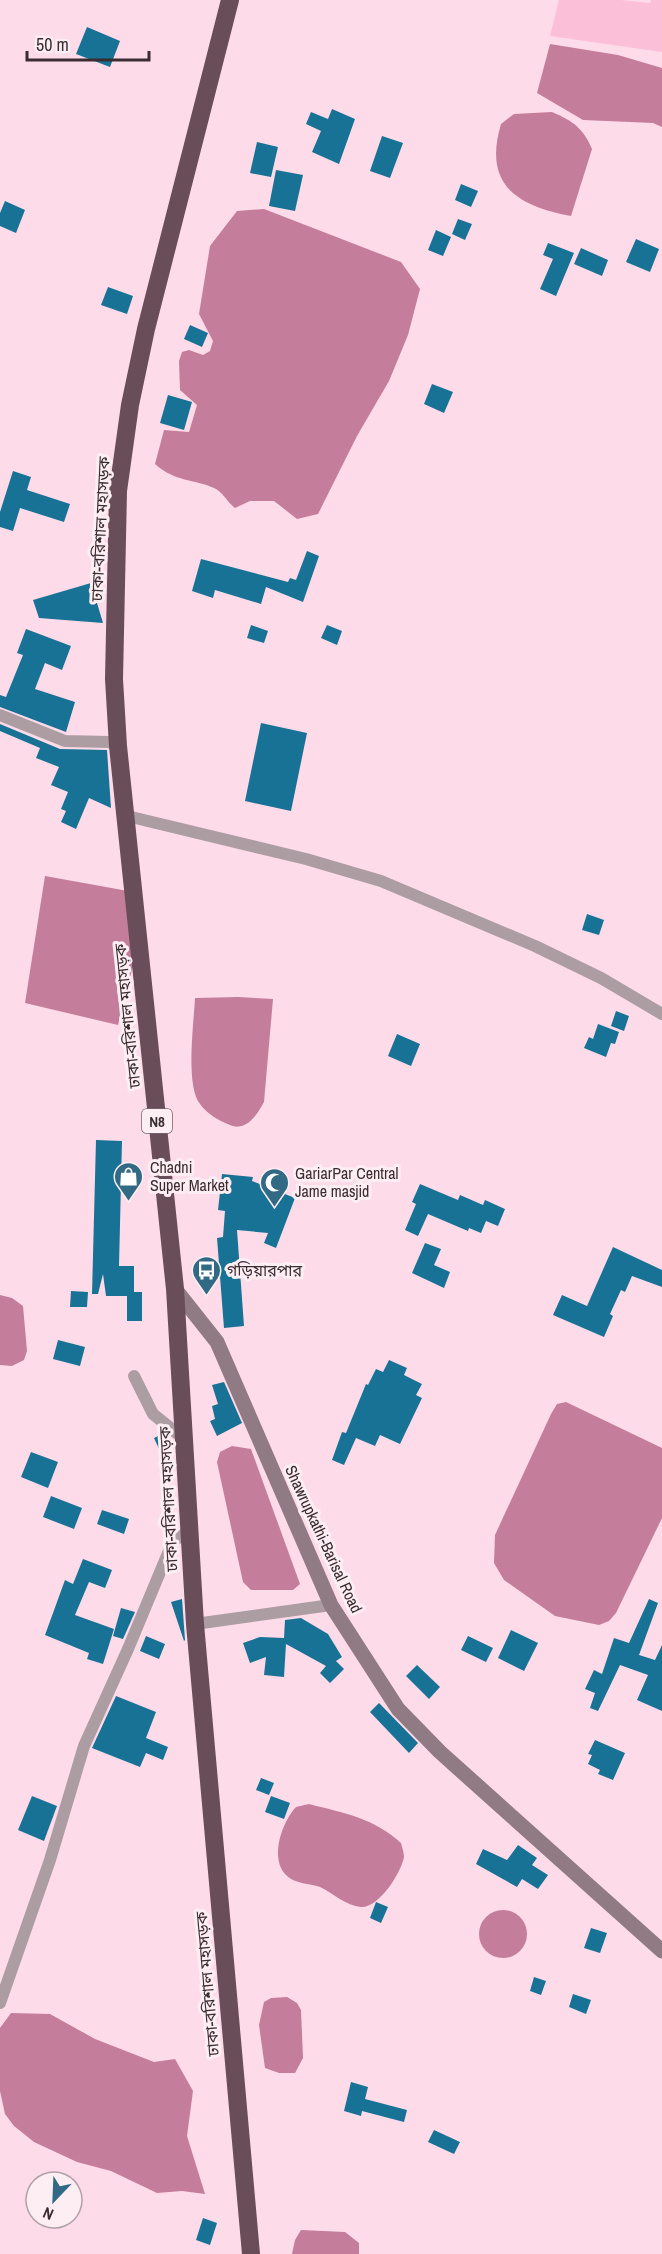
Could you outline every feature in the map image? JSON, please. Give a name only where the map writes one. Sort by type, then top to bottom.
[{"type":"highway","name":"ঢাকা-বরিশাল মহাসড়ক","points":[[230,0],[177,204],[130,405],[118,491],[114,679],[118,746],[175,1289],[195,1624],[251,2254]]},
{"type":"main road","name":"Shawrupkathi-Barisal Road","points":[[175,1289],[217,1342],[331,1605],[398,1709],[440,1752],[662,1951]]},
{"type":"street","points":[[0,715],[65,741],[109,742],[118,746]]},
{"type":"street","points":[[127,816],[306,859],[381,880],[536,946],[601,978],[662,1014]]},
{"type":"street","points":[[134,1376],[153,1414],[184,1439]]},
{"type":"street","points":[[0,2003],[50,1860],[84,1746],[173,1541],[189,1531]]},
{"type":"street","points":[[195,1624],[331,1605]]},
{"type":"shaded area","points":[[559,0],[620,0],[650,3],[651,0],[662,0],[662,52],[550,36]]},
{"type":"shaded area","points":[[550,44],[618,55],[662,68],[662,127],[653,123],[583,120],[537,93]]},
{"type":"shaded area","points":[[552,112],[576,126],[592,149],[571,216],[534,206],[520,198],[509,189],[501,177],[497,162],[501,124],[514,114]]},
{"type":"shaded area","points":[[264,209],[401,262],[420,289],[408,335],[389,381],[357,436],[318,514],[297,519],[274,501],[250,501],[235,508],[217,490],[177,477],[155,464],[164,430],[189,432],[197,405],[180,390],[179,361],[182,352],[189,350],[203,355],[210,351],[213,341],[199,314],[210,246],[237,211]]},
{"type":"shaded area","points":[[45,876],[128,891],[141,934],[118,1025],[25,1003]]},
{"type":"shaded area","points":[[195,998],[273,999],[264,1102],[250,1121],[236,1127],[213,1116],[200,1104],[195,1095],[193,1083],[192,1053]]},
{"type":"shaded area","points":[[0,1295],[12,1298],[23,1306],[27,1351],[24,1360],[12,1366],[0,1365]]},
{"type":"shaded area","points":[[566,1402],[662,1448],[662,1518],[616,1613],[609,1621],[599,1625],[555,1616],[504,1580],[494,1563],[495,1535],[551,1414],[557,1404]]},
{"type":"shaded area","points":[[232,1446],[251,1449],[300,1584],[293,1590],[251,1590],[243,1582],[217,1462],[220,1452]]},
{"type":"shaded area","points":[[309,1804],[369,1822],[401,1843],[404,1857],[399,1872],[375,1902],[368,1906],[355,1906],[320,1887],[293,1880],[285,1873],[278,1855],[281,1833],[296,1807]]},
{"type":"shaded area","points":[[498,1910],[508,1910],[520,1917],[527,1929],[527,1939],[520,1951],[508,1958],[498,1958],[483,1947],[479,1939],[479,1929],[490,1914]]},
{"type":"shaded area","points":[[287,1997],[297,2003],[301,2010],[303,2058],[295,2073],[279,2073],[265,2068],[259,2025],[264,2002],[271,1998]]},
{"type":"shaded area","points":[[11,2013],[50,2014],[95,2039],[154,2062],[175,2059],[193,2091],[187,2136],[205,2194],[182,2191],[157,2193],[111,2171],[77,2162],[34,2142],[14,2126],[5,2114],[0,2091],[0,2028]]},
{"type":"shaded area","points":[[301,2230],[345,2232],[359,2243],[359,2254],[292,2254],[295,2240]]},
{"type":"building","points":[[87,27],[120,41],[110,67],[76,54]]},
{"type":"building","points":[[332,109],[355,119],[339,164],[312,152],[321,131],[306,124],[311,112],[328,119]]},
{"type":"building","points":[[382,136],[403,143],[390,178],[370,171]]},
{"type":"building","points":[[257,142],[278,147],[271,177],[250,173]]},
{"type":"building","points":[[276,170],[303,175],[295,211],[269,206]]},
{"type":"building","points":[[461,184],[478,191],[471,207],[455,200]]},
{"type":"building","points":[[5,201],[25,210],[16,233],[0,226],[0,213]]},
{"type":"building","points":[[458,219],[472,224],[465,240],[452,234]]},
{"type":"building","points":[[436,230],[451,237],[443,256],[428,250]]},
{"type":"building","points":[[636,239],[659,249],[650,272],[626,262]]},
{"type":"building","points":[[548,243],[574,253],[556,296],[540,289],[553,259],[543,255]]},
{"type":"building","points":[[581,248],[608,260],[602,276],[574,264]]},
{"type":"building","points":[[108,287],[133,296],[127,314],[101,305]]},
{"type":"building","points":[[190,325],[208,333],[202,347],[184,339]]},
{"type":"building","points":[[432,384],[453,392],[444,413],[424,404]]},
{"type":"building","points":[[168,395],[192,402],[184,430],[160,423]]},
{"type":"building","points":[[13,471],[31,477],[27,490],[70,504],[64,522],[20,508],[13,531],[0,527],[0,512]]},
{"type":"building","points":[[307,551],[319,556],[303,602],[266,587],[261,604],[215,590],[213,598],[192,591],[201,559],[288,582],[290,578],[296,580]]},
{"type":"building","points":[[91,583],[103,623],[39,618],[33,600]]},
{"type":"building","points":[[251,625],[268,631],[264,643],[247,638]]},
{"type":"building","points":[[327,625],[342,631],[337,645],[321,638]]},
{"type":"building","points":[[26,629],[71,646],[62,670],[45,663],[35,689],[75,702],[66,732],[0,707],[0,695],[6,697],[23,655],[17,653]]},
{"type":"building","points":[[261,723],[307,733],[291,811],[245,801]]},
{"type":"building","points":[[0,724],[60,749],[107,750],[111,808],[89,798],[76,829],[61,822],[66,811],[61,809],[68,792],[51,785],[59,767],[36,758],[40,748],[0,731]]},
{"type":"building","points":[[587,914],[604,920],[599,935],[582,930]]},
{"type":"building","points":[[616,1011],[629,1016],[624,1031],[611,1026]]},
{"type":"building","points":[[598,1024],[619,1032],[615,1044],[611,1043],[606,1057],[584,1048],[589,1037],[593,1039]]},
{"type":"building","points":[[397,1034],[420,1044],[411,1066],[388,1056]]},
{"type":"building","points":[[96,1140],[122,1141],[119,1266],[134,1266],[134,1292],[142,1292],[142,1321],[127,1321],[127,1296],[106,1296],[103,1274],[98,1294],[92,1294]]},
{"type":"building","points":[[222,1174],[253,1177],[252,1181],[295,1198],[276,1248],[264,1243],[268,1233],[237,1230],[244,1326],[224,1328],[217,1238],[223,1237],[225,1211],[218,1210]]},
{"type":"building","points":[[420,1184],[458,1200],[460,1195],[483,1205],[485,1200],[505,1209],[498,1226],[486,1221],[481,1233],[469,1228],[468,1231],[428,1214],[418,1236],[405,1230],[416,1204],[412,1202]]},
{"type":"building","points":[[425,1243],[441,1249],[434,1265],[450,1272],[444,1288],[412,1273]]},
{"type":"building","points":[[613,1247],[662,1270],[662,1287],[632,1276],[625,1292],[621,1290],[610,1314],[613,1316],[604,1337],[553,1315],[562,1295],[587,1306]]},
{"type":"building","points":[[71,1291],[88,1292],[87,1307],[70,1307]]},
{"type":"building","points":[[58,1340],[85,1347],[80,1366],[53,1359]]},
{"type":"building","points":[[389,1360],[407,1368],[404,1375],[422,1384],[416,1395],[422,1398],[400,1444],[380,1435],[375,1446],[356,1438],[344,1465],[332,1460],[342,1432],[346,1433],[366,1384],[368,1385],[376,1369],[383,1372]]},
{"type":"building","points":[[224,1382],[242,1423],[217,1436],[210,1421],[215,1419],[212,1406],[218,1404],[212,1385]]},
{"type":"building","points":[[164,1433],[173,1445],[160,1451],[154,1438]]},
{"type":"building","points":[[31,1452],[58,1462],[48,1488],[21,1477]]},
{"type":"building","points":[[51,1496],[82,1508],[74,1529],[43,1517]]},
{"type":"building","points":[[102,1510],[129,1519],[124,1534],[97,1524]]},
{"type":"building","points":[[83,1559],[112,1570],[105,1588],[89,1582],[75,1615],[114,1629],[103,1664],[87,1659],[89,1653],[45,1635],[65,1580],[73,1584]]},
{"type":"building","points":[[182,1599],[185,1640],[184,1641],[171,1602]]},
{"type":"building","points":[[649,1599],[658,1603],[639,1655],[655,1660],[662,1645],[662,1711],[637,1700],[648,1675],[620,1665],[598,1711],[590,1708],[595,1693],[585,1689],[594,1670],[602,1674],[614,1638],[629,1643]]},
{"type":"building","points":[[121,1608],[135,1612],[123,1639],[113,1636]]},
{"type":"building","points":[[301,1618],[328,1634],[342,1657],[336,1661],[344,1669],[330,1683],[320,1673],[326,1666],[286,1644],[284,1677],[264,1675],[266,1657],[250,1663],[243,1643],[260,1637],[284,1638],[285,1620]]},
{"type":"building","points":[[511,1630],[538,1643],[524,1671],[498,1658]]},
{"type":"building","points":[[146,1636],[165,1644],[159,1659],[140,1651]]},
{"type":"building","points":[[468,1636],[493,1648],[486,1662],[461,1650]]},
{"type":"building","points":[[417,1665],[440,1687],[429,1699],[406,1676]]},
{"type":"building","points":[[116,1696],[156,1712],[146,1738],[168,1747],[163,1760],[146,1753],[140,1767],[92,1748]]},
{"type":"building","points":[[379,1703],[418,1743],[409,1753],[370,1712]]},
{"type":"building","points":[[595,1740],[625,1753],[613,1780],[598,1774],[600,1770],[588,1764],[592,1755],[588,1754]]},
{"type":"building","points":[[261,1778],[274,1783],[269,1795],[256,1790]]},
{"type":"building","points":[[32,1796],[57,1806],[44,1841],[18,1830]]},
{"type":"building","points":[[271,1796],[290,1803],[284,1819],[265,1812]]},
{"type":"building","points":[[518,1845],[537,1858],[532,1865],[548,1875],[538,1889],[522,1879],[517,1887],[476,1864],[483,1849],[507,1860]]},
{"type":"building","points":[[376,1902],[388,1907],[381,1923],[370,1918]]},
{"type":"building","points":[[591,1928],[607,1933],[600,1953],[584,1948]]},
{"type":"building","points":[[534,1977],[546,1981],[541,1995],[530,1991]]},
{"type":"building","points":[[573,1994],[591,2000],[586,2014],[569,2007]]},
{"type":"building","points":[[351,2082],[368,2087],[365,2099],[407,2110],[404,2122],[362,2111],[361,2116],[344,2111]]},
{"type":"building","points":[[434,2130],[460,2142],[454,2154],[428,2142]]},
{"type":"building","points":[[203,2218],[217,2223],[210,2245],[196,2240]]},
{"type":"place","name":"Chadni Super Market","points":[[129,1202]]},
{"type":"place","name":"GariarPar Central Jame masjid","points":[[274,1208]]},
{"type":"place","name":"গড়িয়ারপার","points":[[206,1296]]}]
